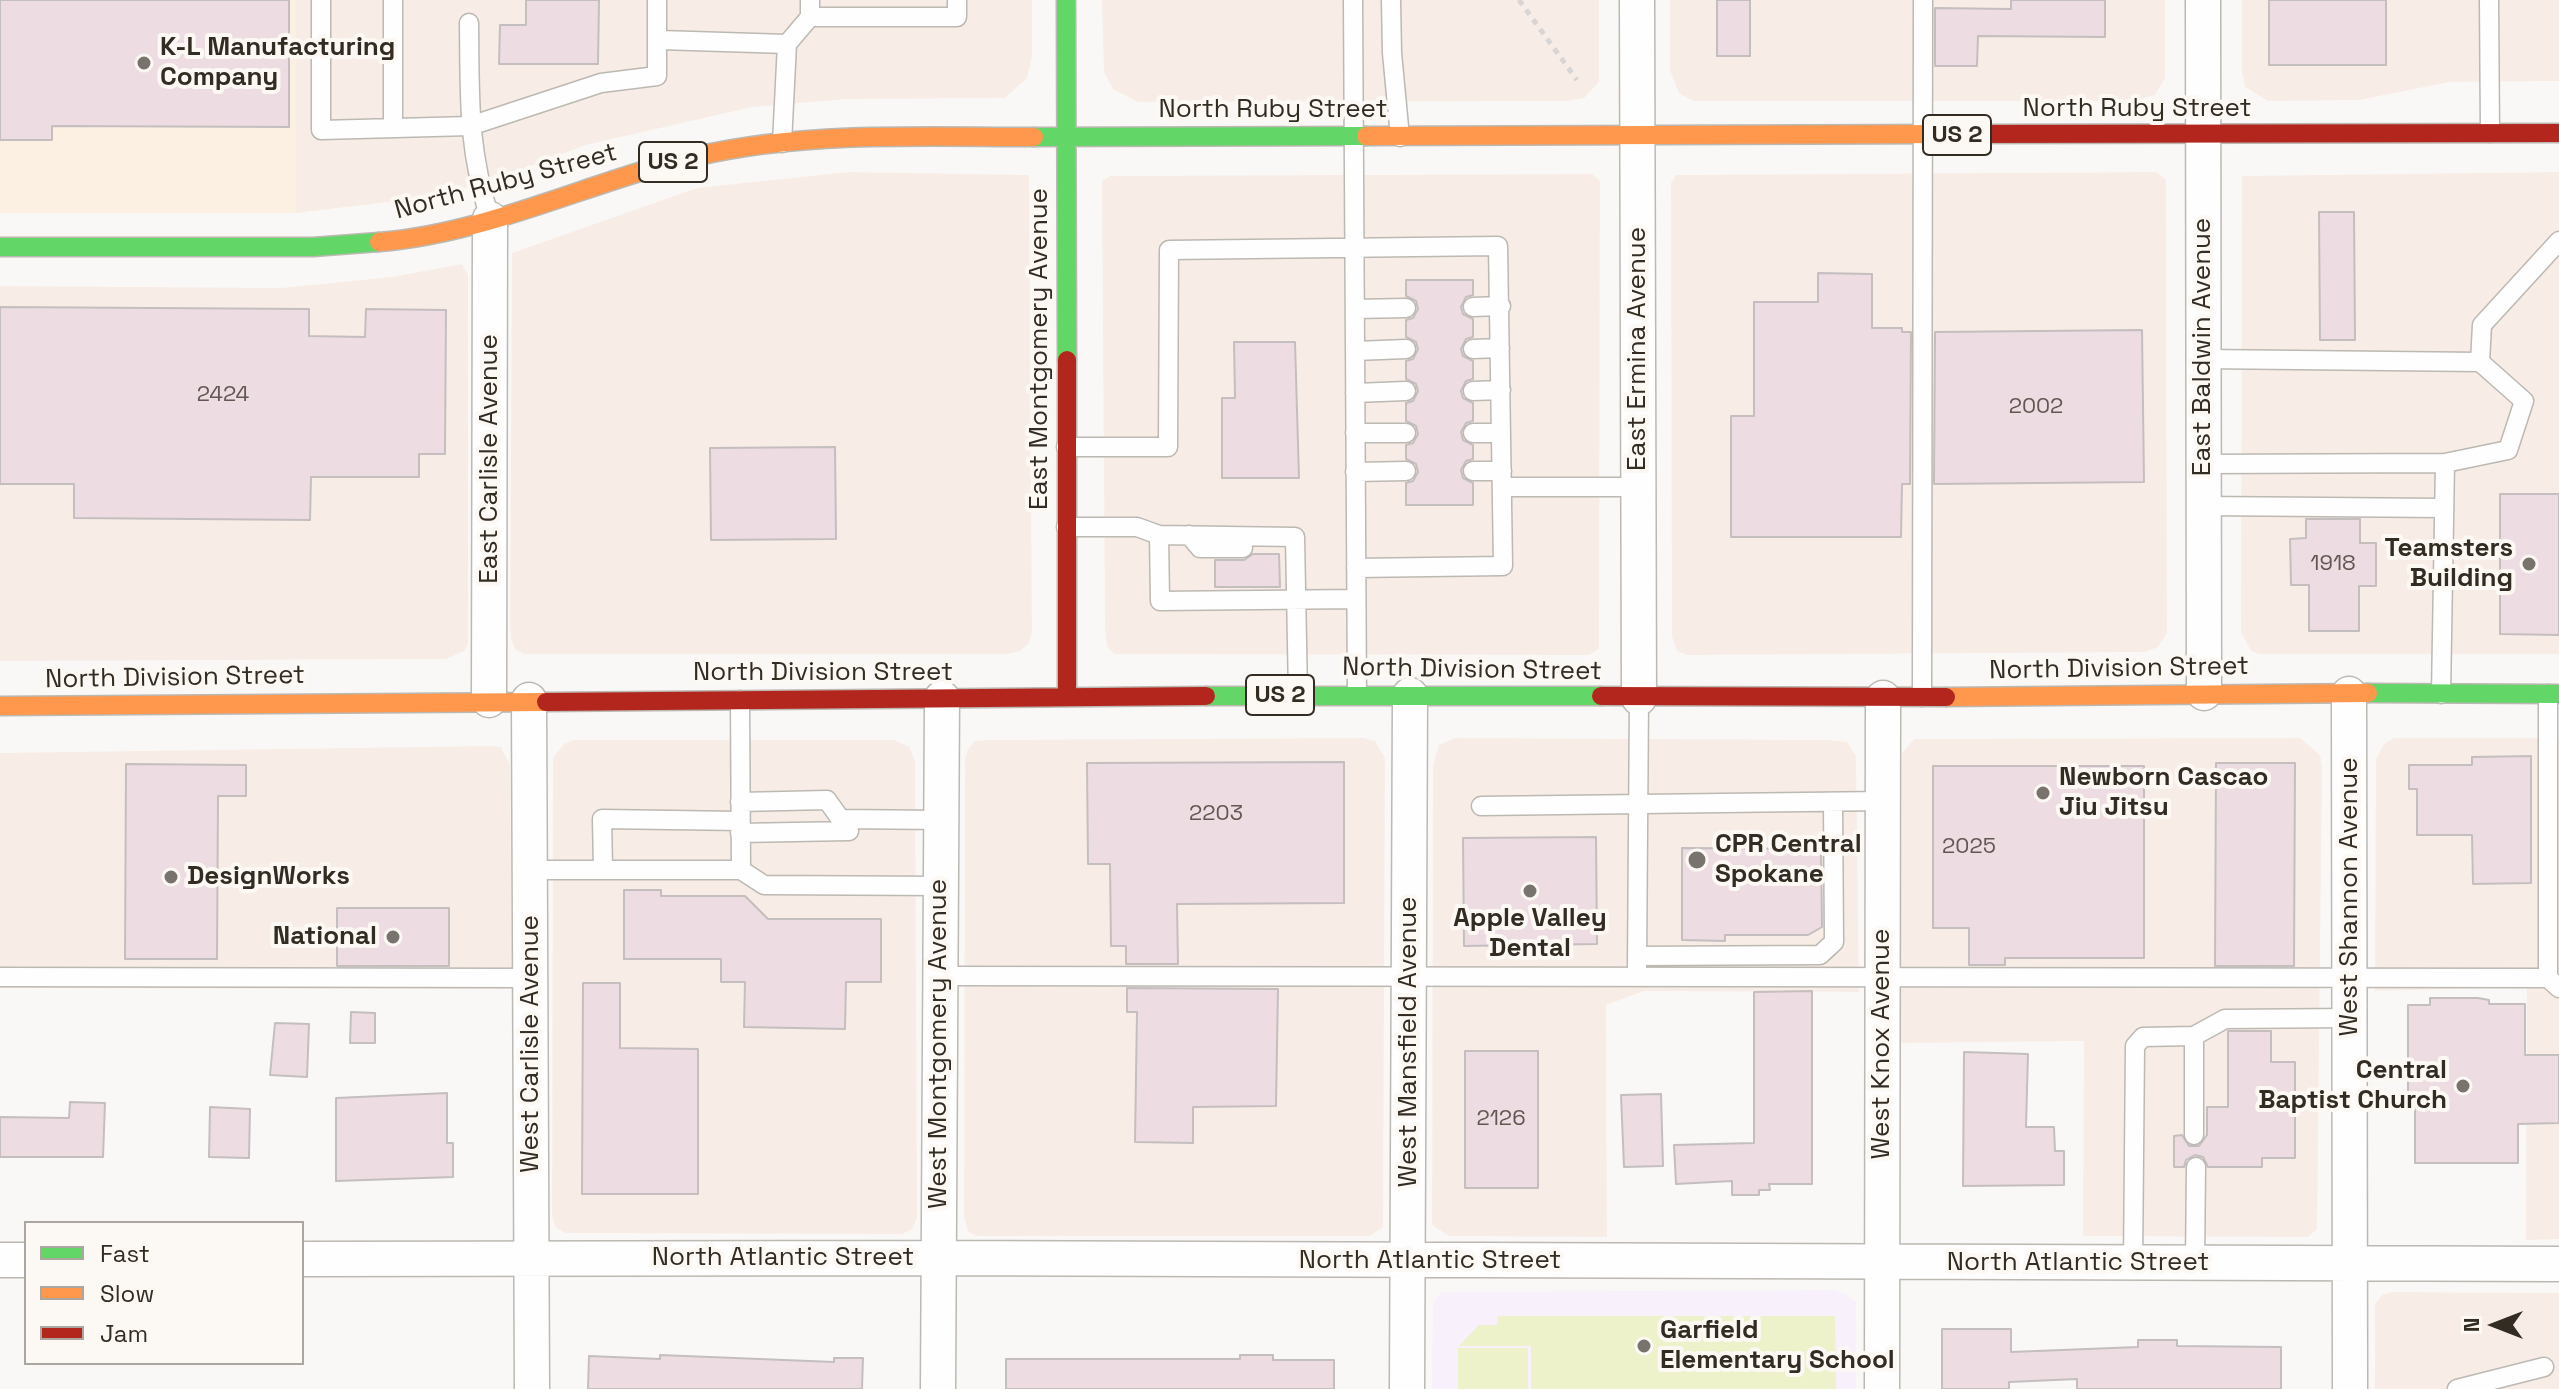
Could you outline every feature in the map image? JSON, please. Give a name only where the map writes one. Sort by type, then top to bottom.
[{"type":"main road","name":"East Montgomery Avenue","points":[[1066,0],[1067,697]]},
{"type":"main road","name":"North Ruby Street","points":[[0,247],[313,247],[391,241],[490,219],[679,160],[782,143],[867,137],[1638,138],[2559,133]]},
{"type":"main road","name":"North Division Street","points":[[0,706],[1298,695],[1883,698],[2204,693],[2553,694]]},
{"type":"street","name":"East Ermina Avenue","points":[[1637,0],[1639,698]]},
{"type":"street","name":"East Baldwin Avenue","points":[[2203,0],[2204,693]]},
{"type":"street","name":"East Carlisle Avenue","points":[[489,700],[490,219]]},
{"type":"street","name":"West Shannon Avenue","points":[[2349,694],[2350,1389]]},
{"type":"street","name":"West Mansfield Avenue","points":[[1407,1389],[1410,695]]},
{"type":"street","name":"West Montgomery Avenue","points":[[938,1389],[942,698]]},
{"type":"street","name":"West Knox Avenue","points":[[1882,1389],[1883,698]]},
{"type":"street","name":"West Carlisle Avenue","points":[[529,700],[532,1389]]},
{"type":"street","name":"North Atlantic Street","points":[[304,1259],[937,1258],[2559,1264]]},
{"type":"street","points":[[0,1260],[24,1260]]},
{"type":"lane","points":[[321,0],[321,130],[470,126],[601,83],[657,76],[660,40],[657,0]]},
{"type":"lane","points":[[393,0],[393,128]]},
{"type":"lane","points":[[782,143],[787,44],[810,8],[888,8],[957,17],[957,0]]},
{"type":"lane","points":[[1353,0],[1357,695]]},
{"type":"lane","points":[[1391,0],[1392,53],[1400,137]]},
{"type":"lane","points":[[1922,697],[1923,0]]},
{"type":"lane","points":[[2489,0],[2490,133]]},
{"type":"lane","points":[[469,23],[470,126],[475,172],[490,219]]},
{"type":"lane","points":[[660,40],[787,44]]},
{"type":"lane","points":[[2480,362],[2482,325],[2559,241]]},
{"type":"lane","points":[[1066,447],[1168,447],[1169,250],[1498,246],[1503,566],[1356,568]]},
{"type":"lane","points":[[1473,307],[1501,306]]},
{"type":"lane","points":[[1355,309],[1406,308]]},
{"type":"lane","points":[[1473,349],[1500,348]]},
{"type":"lane","points":[[1355,351],[1406,349]]},
{"type":"lane","points":[[2204,359],[2480,362],[2524,401],[2508,450],[2445,463],[2204,464]]},
{"type":"lane","points":[[1473,391],[1501,390]]},
{"type":"lane","points":[[1355,393],[1406,391]]},
{"type":"lane","points":[[1355,433],[1406,433]]},
{"type":"lane","points":[[1473,433],[1501,433]]},
{"type":"lane","points":[[2441,694],[2445,463]]},
{"type":"lane","points":[[1355,472],[1406,471]]},
{"type":"lane","points":[[1473,471],[1502,479],[1639,487]]},
{"type":"lane","points":[[2204,506],[2443,508]]},
{"type":"lane","points":[[1066,527],[1137,527],[1159,535],[1295,537],[1298,695]]},
{"type":"lane","points":[[1159,535],[1160,601],[1356,599]]},
{"type":"lane","points":[[940,976],[1882,976],[2553,983],[2553,694]]},
{"type":"lane","points":[[1637,976],[1639,698]]},
{"type":"lane","points":[[740,699],[741,870]]},
{"type":"lane","points":[[603,870],[602,819],[740,819],[849,831],[827,800],[740,819]]},
{"type":"lane","points":[[1481,806],[1883,801]]},
{"type":"lane","points":[[1637,956],[1820,955],[1834,942],[1833,803]]},
{"type":"lane","points":[[841,819],[941,820]]},
{"type":"lane","points":[[530,870],[741,870],[764,885],[941,886]]},
{"type":"lane","points":[[0,977],[530,978]]},
{"type":"lane","points":[[2133,1264],[2135,1046],[2143,1037],[2194,1036],[2225,1019],[2350,1018]]},
{"type":"lane","points":[[2194,1036],[2194,1135]]},
{"type":"lane","points":[[2195,1264],[2196,1167]]},
{"type":"lane","points":[[2457,1389],[2544,1367]]},
{"type":"path","points":[[1519,0],[1577,80]]},
{"type":"shaded area","points":[[0,0],[296,0],[296,213],[0,213]]},
{"type":"shaded area","points":[[296,0],[1032,0],[1032,57],[1027,78],[1005,98],[847,99],[752,107],[586,145],[487,183],[413,199],[296,213]]},
{"type":"shaded area","points":[[1102,0],[1599,0],[1599,82],[1584,98],[1567,101],[1138,102],[1113,89],[1104,72]]},
{"type":"shaded area","points":[[1670,0],[2165,0],[2165,78],[2155,95],[2135,101],[1693,101],[1679,93],[1670,71]]},
{"type":"shaded area","points":[[2242,0],[2559,0],[2559,81],[2450,82],[2359,100],[2268,101],[2245,87],[2242,72]]},
{"type":"shaded area","points":[[849,172],[1029,175],[1032,632],[1029,643],[1020,651],[1008,654],[524,654],[516,650],[511,640],[510,625],[512,253],[697,188]]},
{"type":"shaded area","points":[[2157,172],[2166,180],[2167,633],[2158,647],[2145,652],[1687,655],[1677,651],[1672,637],[1671,183],[1676,175]]},
{"type":"shaded area","points":[[2559,172],[2559,654],[2259,654],[2251,651],[2241,632],[2242,176]]},
{"type":"shaded area","points":[[1592,174],[1600,181],[1599,649],[1589,655],[1114,654],[1107,646],[1105,629],[1102,181],[1110,176]]},
{"type":"shaded area","points":[[462,264],[468,275],[468,644],[464,651],[446,659],[0,661],[0,286],[281,288],[392,277]]},
{"type":"shaded area","points":[[1364,738],[1375,741],[1385,758],[1383,1227],[1370,1236],[977,1236],[968,1232],[964,1216],[965,759],[968,749],[975,741],[987,740]]},
{"type":"shaded area","points":[[1455,738],[1827,740],[1847,742],[1856,756],[1859,992],[1644,991],[1606,1005],[1607,1237],[1449,1236],[1432,1225],[1433,765],[1439,745]]},
{"type":"shaded area","points":[[2300,738],[2320,755],[2322,767],[2317,1229],[2308,1237],[2083,1236],[2084,1041],[1900,1043],[1902,753],[1914,739]]},
{"type":"shaded area","points":[[2394,738],[2559,738],[2559,1239],[2526,1240],[2527,987],[2375,991],[2376,759],[2384,744]]},
{"type":"shaded area","points":[[573,740],[894,740],[909,747],[915,761],[917,1218],[912,1229],[902,1234],[566,1233],[556,1228],[552,1216],[553,758],[564,744]]},
{"type":"shaded area","points":[[501,747],[510,765],[512,989],[0,988],[0,753]]},
{"type":"shaded area","name":"Garfield Elementary School","points":[[1834,1290],[1856,1302],[1856,1389],[1432,1389],[1433,1303],[1441,1292]]},
{"type":"shaded area","points":[[2392,1292],[2559,1293],[2559,1389],[2375,1389],[2375,1304],[2382,1295]]},
{"type":"green space","points":[[1498,1316],[1835,1316],[1836,1389],[1531,1389],[1531,1346],[1459,1346],[1479,1325],[1497,1325]]},
{"type":"green space","points":[[1458,1348],[1528,1348],[1528,1389],[1458,1389]]},
{"type":"building","name":"K-L Manufacturing Company","points":[[0,0],[289,0],[289,127],[52,126],[52,140],[0,140]]},
{"type":"building","points":[[526,0],[599,0],[598,64],[499,64],[500,25],[526,25]]},
{"type":"building","points":[[1717,0],[1750,0],[1750,56],[1717,56]]},
{"type":"building","points":[[2011,0],[2105,0],[2105,37],[1978,36],[1977,66],[1935,66],[1935,8],[2011,9]]},
{"type":"building","points":[[2269,0],[2386,0],[2386,65],[2269,65]]},
{"type":"building","points":[[2319,212],[2354,212],[2355,340],[2320,340]]},
{"type":"building","points":[[1818,273],[1872,274],[1872,328],[1902,328],[1902,332],[1911,332],[1910,484],[1902,484],[1901,537],[1731,537],[1731,416],[1754,416],[1754,302],[1818,302]]},
{"type":"building","points":[[1406,280],[1473,280],[1473,295],[1466,297],[1461,307],[1463,314],[1473,319],[1473,337],[1466,339],[1461,349],[1463,356],[1473,361],[1473,379],[1466,381],[1461,391],[1463,398],[1473,403],[1473,421],[1466,423],[1461,432],[1463,440],[1473,445],[1473,459],[1466,461],[1461,470],[1463,478],[1473,483],[1473,505],[1406,505],[1406,483],[1413,481],[1418,472],[1416,464],[1406,459],[1406,445],[1413,443],[1418,434],[1416,426],[1406,421],[1406,403],[1413,401],[1418,391],[1416,384],[1406,379],[1406,361],[1413,359],[1418,349],[1416,342],[1406,337],[1406,320],[1413,318],[1418,309],[1416,301],[1406,296]]},
{"type":"building","points":[[0,307],[309,309],[309,336],[365,337],[366,309],[446,310],[445,454],[419,454],[419,477],[311,477],[310,520],[74,518],[74,484],[0,484]]},
{"type":"building","points":[[2142,330],[2144,482],[1934,484],[1935,332]]},
{"type":"building","points":[[1234,342],[1295,342],[1299,478],[1222,478],[1222,398],[1235,398]]},
{"type":"building","points":[[835,447],[836,539],[711,540],[710,448]]},
{"type":"building","name":"Teamsters Building","points":[[2500,494],[2559,494],[2559,635],[2500,634]]},
{"type":"building","points":[[2306,519],[2360,519],[2360,543],[2376,543],[2376,586],[2359,586],[2359,631],[2309,631],[2309,585],[2291,585],[2290,539],[2306,538]]},
{"type":"building","points":[[1253,554],[1279,554],[1280,587],[1215,587],[1215,560],[1244,560]]},
{"type":"building","points":[[2531,756],[2531,883],[2473,884],[2472,835],[2417,835],[2417,789],[2409,789],[2409,765],[2472,765],[2472,757]]},
{"type":"building","points":[[1344,762],[1344,903],[1177,904],[1178,964],[1126,964],[1126,946],[1111,946],[1110,864],[1088,864],[1087,763]]},
{"type":"building","points":[[2216,763],[2295,763],[2294,966],[2215,966]]},
{"type":"building","name":"DesignWorks","points":[[126,764],[246,765],[246,796],[218,796],[217,959],[125,959]]},
{"type":"building","points":[[1933,766],[2144,766],[2144,958],[2005,958],[2005,965],[1969,965],[1969,928],[1933,928]]},
{"type":"building","name":"Apple Valley Dental","points":[[1596,837],[1597,944],[1464,946],[1463,838]]},
{"type":"building","points":[[1682,848],[1821,849],[1822,927],[1808,935],[1725,935],[1725,941],[1682,940]]},
{"type":"building","points":[[624,890],[661,890],[661,896],[745,896],[768,919],[881,919],[881,982],[846,982],[845,1029],[744,1027],[745,982],[721,982],[721,959],[624,959]]},
{"type":"building","name":"National","points":[[337,908],[449,908],[449,966],[337,966]]},
{"type":"building","points":[[583,983],[620,983],[620,1048],[698,1049],[698,1194],[582,1194]]},
{"type":"building","points":[[1127,988],[1278,989],[1276,1106],[1193,1107],[1193,1143],[1135,1142],[1137,1012],[1127,1012]]},
{"type":"building","points":[[1812,991],[1812,1184],[1769,1184],[1770,1190],[1759,1190],[1759,1195],[1732,1195],[1732,1181],[1676,1184],[1674,1145],[1754,1143],[1754,992]]},
{"type":"building","name":"Central Baptist Church","points":[[2430,998],[2478,998],[2489,1000],[2489,1004],[2525,1004],[2525,1055],[2559,1055],[2559,1123],[2518,1124],[2518,1163],[2415,1163],[2415,1099],[2408,1099],[2408,1005],[2430,1005]]},
{"type":"building","points":[[351,1012],[375,1013],[375,1043],[350,1043]]},
{"type":"building","points":[[275,1023],[309,1024],[307,1077],[270,1075]]},
{"type":"building","points":[[2228,1031],[2271,1031],[2271,1062],[2295,1062],[2295,1158],[2262,1158],[2262,1167],[2208,1167],[2203,1157],[2195,1155],[2186,1160],[2184,1167],[2174,1167],[2174,1136],[2182,1135],[2189,1146],[2199,1146],[2207,1135],[2207,1107],[2228,1107]]},
{"type":"building","points":[[1465,1051],[1538,1051],[1538,1188],[1465,1188]]},
{"type":"building","points":[[1964,1052],[2028,1054],[2026,1127],[2054,1127],[2055,1151],[2064,1151],[2064,1185],[1963,1186]]},
{"type":"building","points":[[447,1093],[447,1143],[453,1143],[453,1177],[336,1181],[336,1098]]},
{"type":"building","points":[[1661,1094],[1663,1166],[1624,1167],[1621,1095]]},
{"type":"building","points":[[70,1102],[105,1103],[103,1157],[0,1157],[0,1117],[69,1118]]},
{"type":"building","points":[[210,1107],[250,1109],[249,1158],[209,1157]]},
{"type":"building","points":[[1942,1329],[2011,1329],[2011,1352],[2138,1347],[2138,1340],[2177,1340],[2177,1346],[2281,1347],[2281,1389],[2077,1389],[2077,1379],[2009,1382],[2009,1389],[1942,1389]]},
{"type":"building","points":[[660,1355],[834,1362],[834,1358],[863,1358],[862,1389],[588,1389],[589,1356],[660,1359]]},
{"type":"building","points":[[1240,1355],[1273,1355],[1273,1360],[1334,1360],[1334,1389],[1006,1389],[1006,1359],[1240,1359]]},
{"type":"traffic: fast","points":[[1066,0],[1067,360]]},
{"type":"traffic: fast","points":[[1034,137],[1366,136]]},
{"type":"traffic: fast","points":[[0,247],[313,247],[379,242]]},
{"type":"traffic: fast","points":[[2368,693],[2559,694]]},
{"type":"traffic: fast","points":[[1206,696],[1601,696]]},
{"type":"traffic: slow","points":[[1366,136],[1954,134]]},
{"type":"traffic: slow","points":[[379,242],[455,230],[677,161],[721,151],[854,137],[1034,137]]},
{"type":"traffic: slow","points":[[1946,697],[2368,693]]},
{"type":"traffic: slow","points":[[0,706],[546,702]]},
{"type":"traffic: jam","points":[[1954,134],[2559,133]]},
{"type":"traffic: jam","points":[[1067,360],[1067,697]]},
{"type":"traffic: jam","points":[[546,702],[1206,696]]},
{"type":"traffic: jam","points":[[1601,696],[1946,697]]},
{"type":"place","name":"K-L Manufacturing Company","points":[[144,63]]},
{"type":"place","name":"Teamsters Building","points":[[2529,564]]},
{"type":"place","name":"Newborn Cascao Jiu Jitsu","points":[[2043,793]]},
{"type":"place","name":"CPR Central Spokane","points":[[1697,860]]},
{"type":"place","name":"DesignWorks","points":[[171,877]]},
{"type":"place","name":"Apple Valley Dental","points":[[1530,891]]},
{"type":"place","name":"National","points":[[393,937]]},
{"type":"place","name":"Central Baptist Church","points":[[2463,1086]]},
{"type":"place","name":"Garfield Elementary School","points":[[1644,1346]]}]
